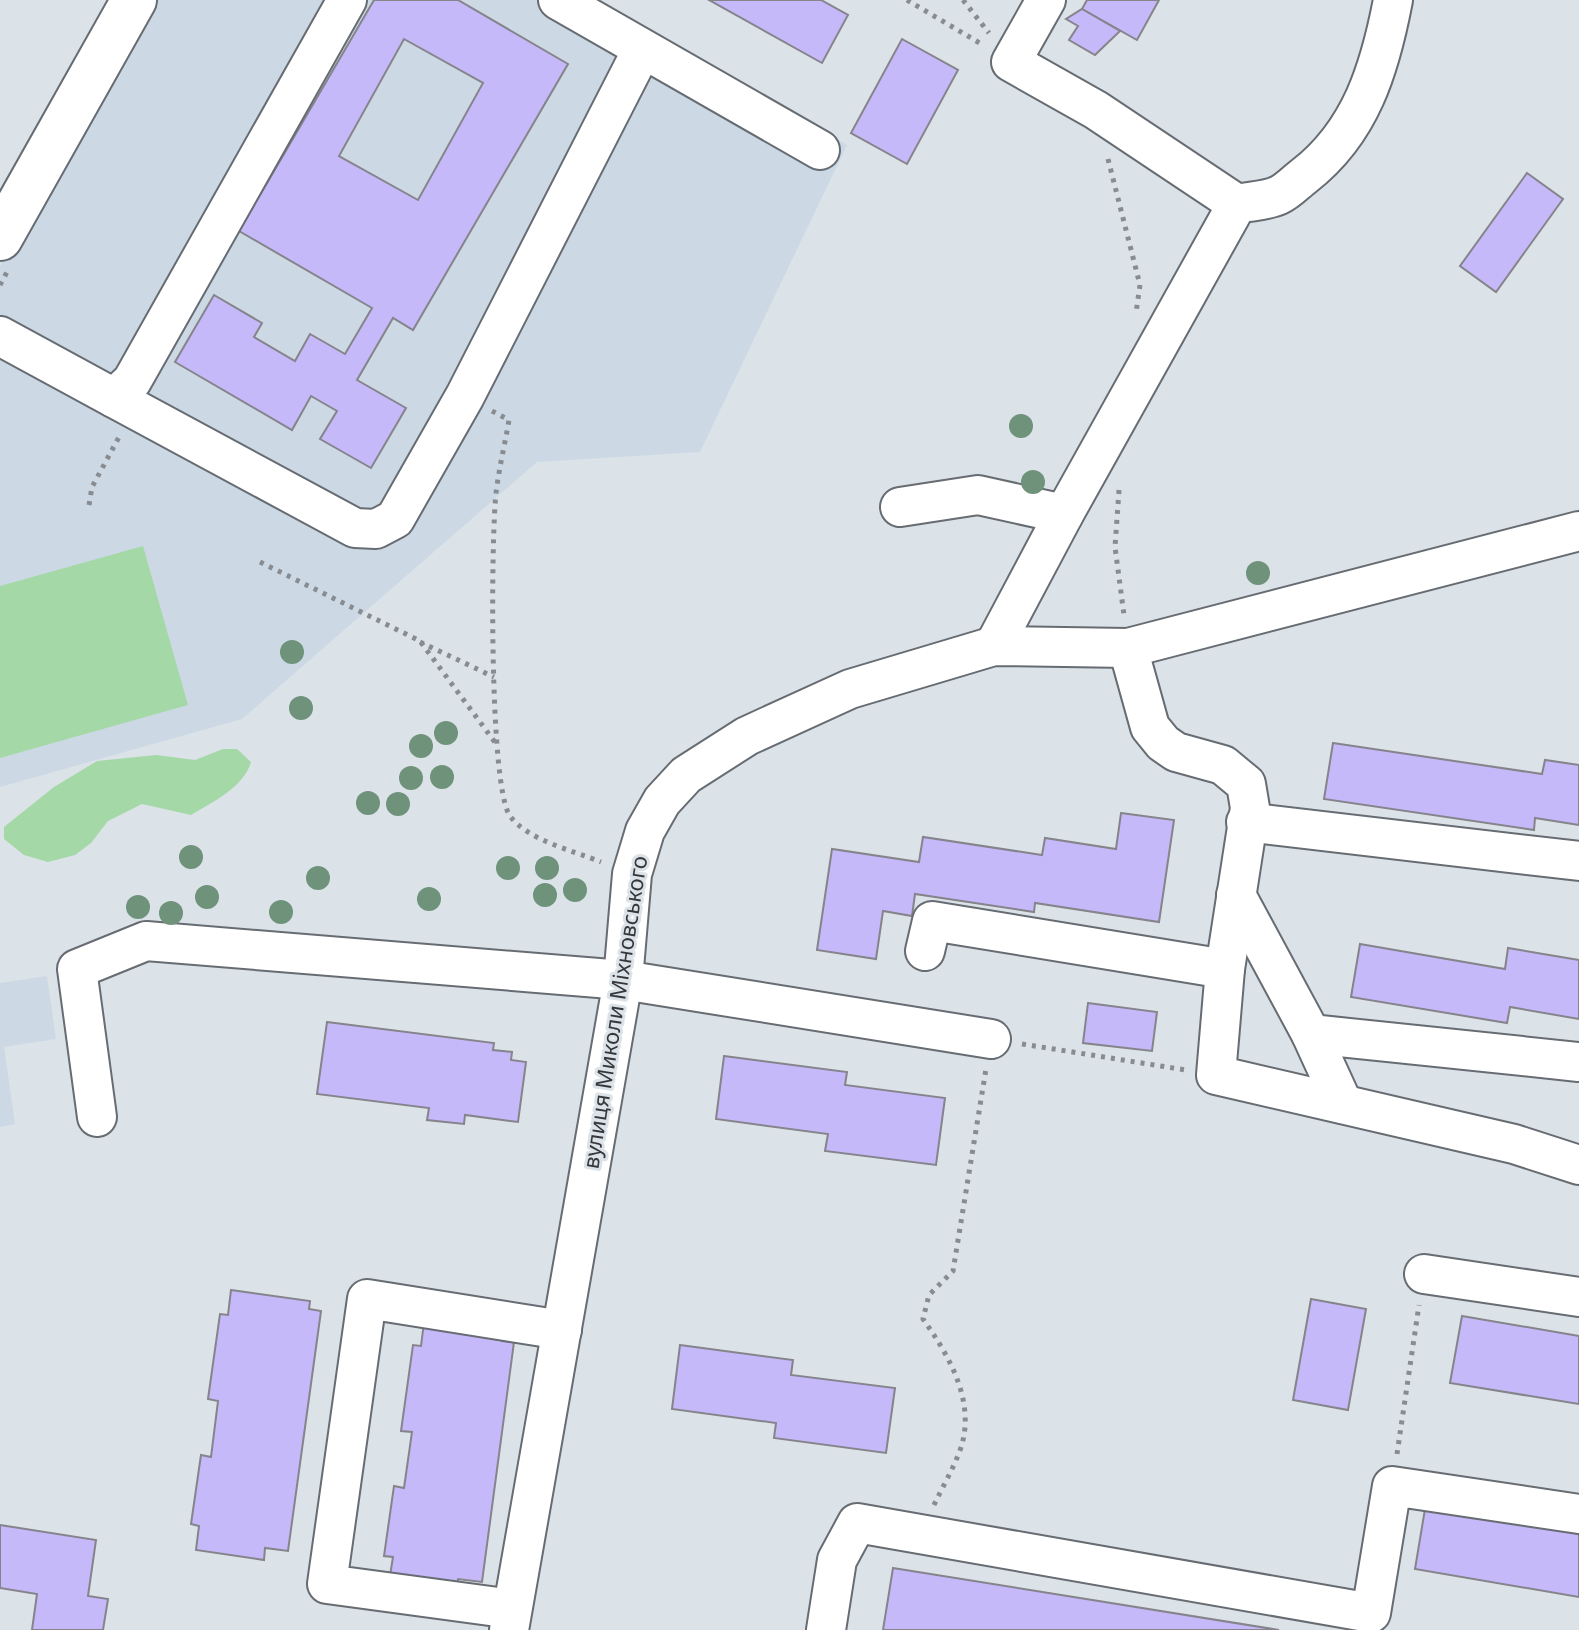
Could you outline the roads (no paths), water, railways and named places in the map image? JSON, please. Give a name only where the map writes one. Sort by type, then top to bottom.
[{"type":"main road","points":[[0,238],[134,0]]},
{"type":"street","points":[[124,404],[132,381],[347,0]]},
{"type":"street","points":[[558,0],[820,150]]},
{"type":"street","points":[[1046,0],[1011,62],[1096,110],[1237,204],[1279,195],[1318,165],[1347,134],[1375,76],[1386,41],[1393,0]]},
{"type":"street","points":[[0,336],[355,528],[376,529],[395,519],[465,396],[642,50]]},
{"type":"street","points":[[994,646],[1237,204]]},
{"type":"street","points":[[900,507],[978,495],[1064,514]]},
{"type":"street","name":"вулиця Миколи Міхновського","points":[[510,1620],[623,980],[632,874],[645,831],[662,801],[686,775],[735,744],[850,689],[994,646],[1128,648],[1579,531]]},
{"type":"street","points":[[1128,648],[1150,727],[1163,743],[1176,752],[1223,765],[1246,784],[1250,808],[1225,969],[1216,1075],[1514,1144],[1579,1165]]},
{"type":"street","points":[[1246,822],[1579,861]]},
{"type":"street","points":[[1236,895],[1311,1034],[1343,1104]]},
{"type":"street","points":[[925,951],[932,921],[1225,969]]},
{"type":"street","points":[[97,1117],[77,969],[146,941],[623,980],[991,1039]]},
{"type":"street","points":[[1311,1034],[1579,1062]]},
{"type":"street","points":[[1424,1274],[1579,1297]]},
{"type":"street","points":[[510,1620],[327,1584],[367,1299],[562,1330]]},
{"type":"street","points":[[826,1630],[837,1560],[857,1523],[1371,1613],[1392,1486],[1579,1514]]}]
